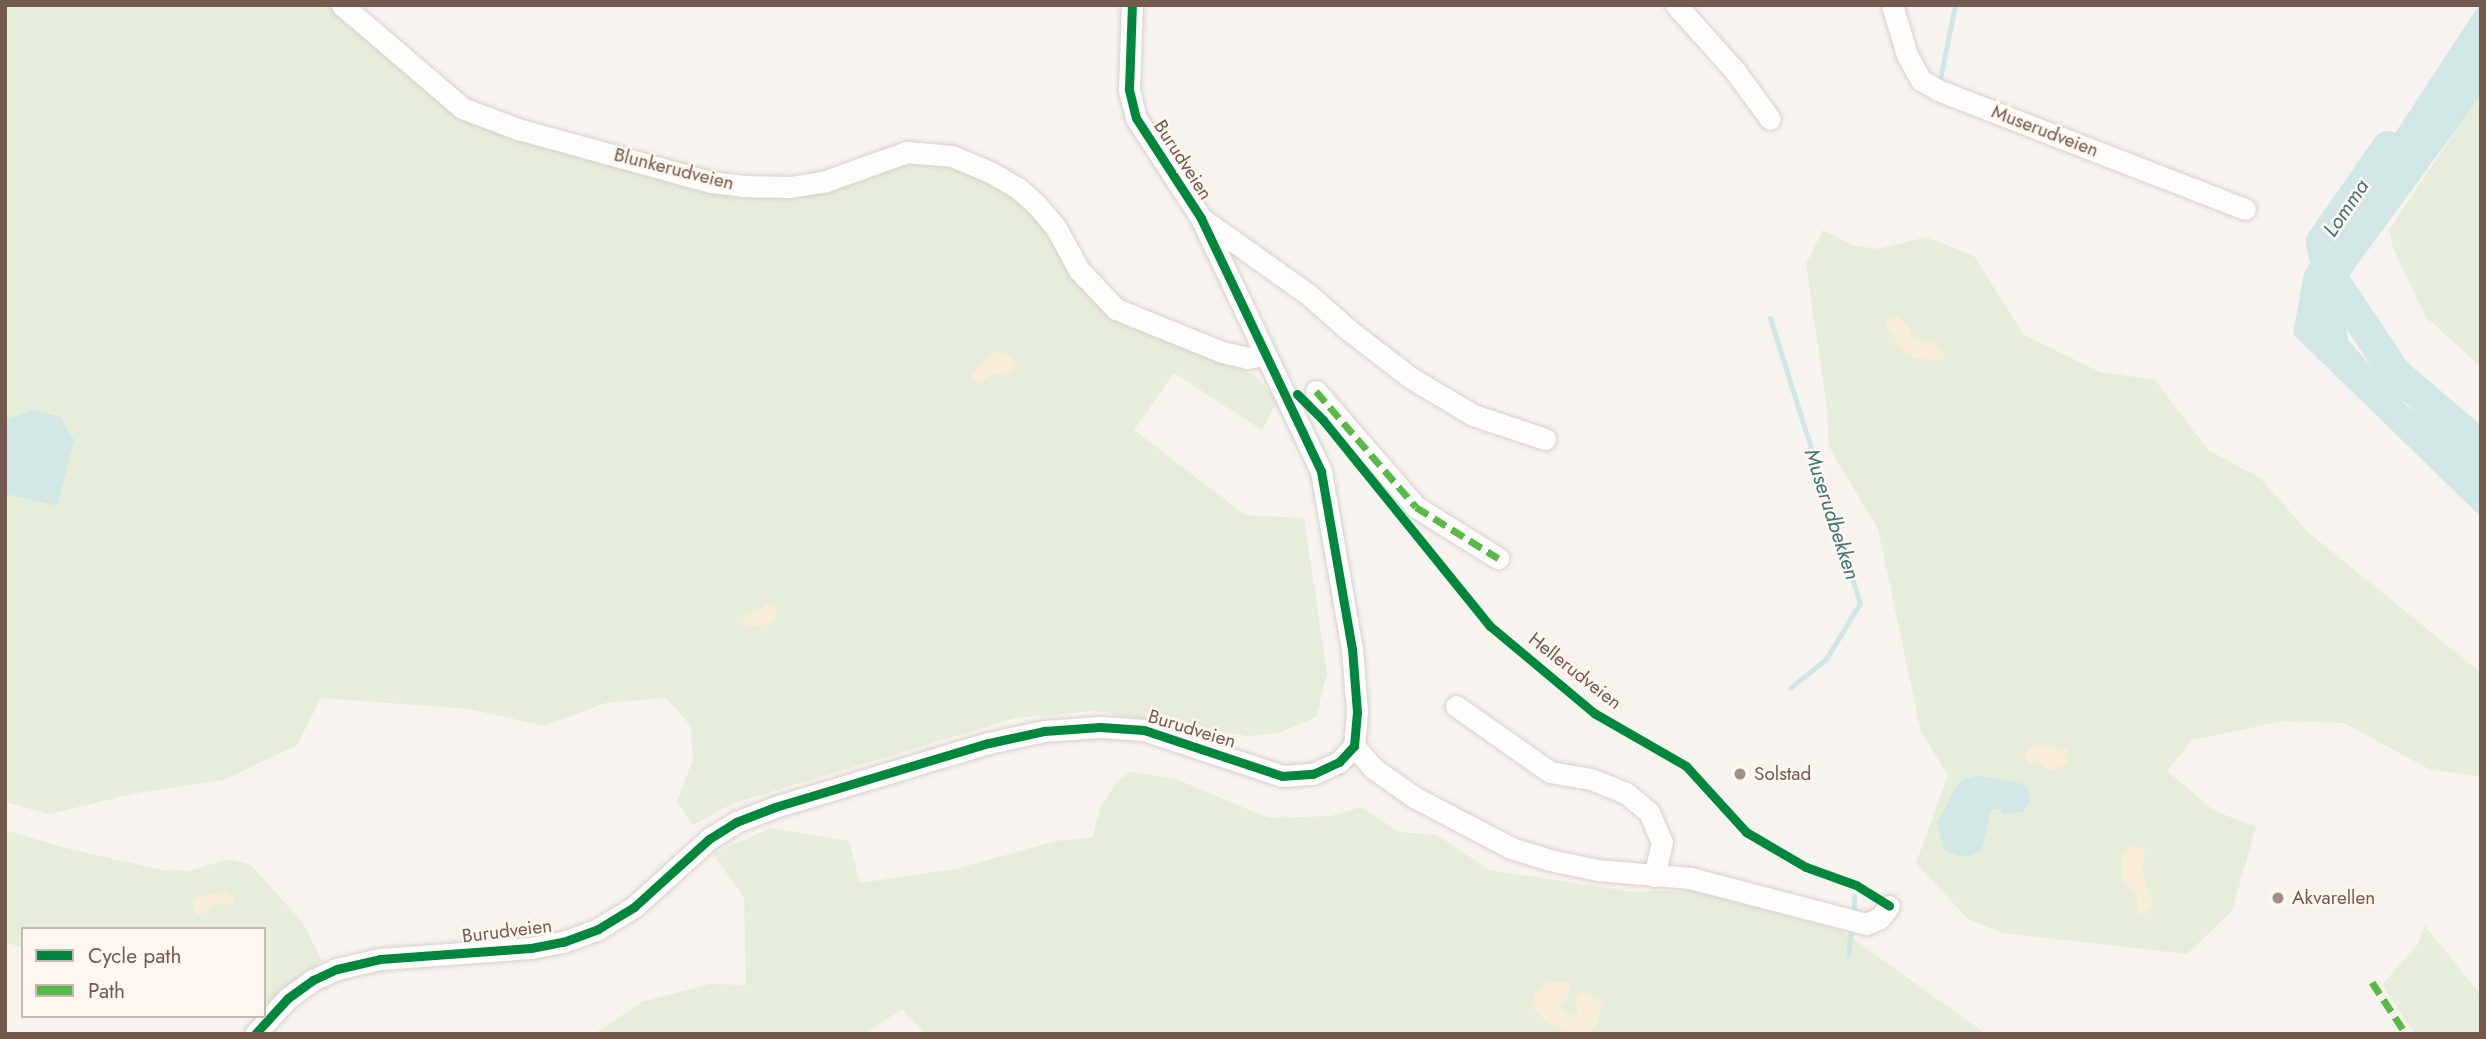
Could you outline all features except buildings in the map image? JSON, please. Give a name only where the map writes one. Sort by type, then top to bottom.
[{"type":"street","name":"Blunkerudveien","points":[[342,5],[462,108],[518,129],[711,182],[790,187],[826,181],[907,152],[952,156],[990,172],[1018,188],[1036,204],[1056,228],[1079,270],[1116,309],[1222,352],[1247,358],[1264,355]]},
{"type":"street","name":"Burudveien","points":[[255,1034],[288,998],[313,980],[337,969],[380,960],[531,948],[563,942],[598,929],[634,907],[709,839],[736,822],[775,807],[989,743],[1044,731],[1100,727],[1143,730],[1282,776],[1313,774],[1339,762],[1354,746],[1357,712],[1352,649],[1321,471],[1201,218],[1136,118],[1129,89],[1132,5]]},
{"type":"street","points":[[1676,5],[1735,71],[1770,119]]},
{"type":"street","name":"Muserudveien","points":[[1892,5],[1907,55],[1921,80],[1938,90],[2245,209]]},
{"type":"street","name":"Burudveien","points":[[1201,218],[1309,295],[1350,331],[1411,377],[1473,415],[1545,439]]},
{"type":"street","points":[[1316,391],[1416,507],[1498,558]]},
{"type":"street","points":[[1456,706],[1550,772],[1591,779],[1626,793],[1649,811],[1662,842],[1654,876]]},
{"type":"street","points":[[1354,746],[1373,768],[1414,797],[1511,848],[1598,870],[1690,878],[1866,924],[1880,918],[1889,906]]},
{"type":"green space","points":[[11,5],[329,5],[483,126],[718,191],[914,159],[956,161],[1018,188],[1097,304],[1256,376],[1277,401],[1262,430],[1174,373],[1134,430],[1245,515],[1304,518],[1327,673],[1316,717],[1279,733],[1248,736],[1094,711],[1015,718],[734,803],[693,825],[677,802],[693,759],[690,725],[666,698],[606,703],[544,726],[469,709],[321,698],[297,745],[224,780],[137,793],[49,814],[5,802],[5,494],[57,506],[7,418],[5,420],[5,14]]},
{"type":"green space","points":[[2481,93],[2481,367],[2426,317],[2393,248],[2389,230]]},
{"type":"green space","points":[[1823,230],[1852,245],[1877,249],[1927,237],[1974,256],[2024,335],[2100,372],[2155,380],[2208,450],[2260,478],[2309,533],[2481,673],[2481,777],[2429,769],[2344,723],[2284,721],[2192,740],[2167,771],[2215,811],[2256,827],[2232,911],[2187,954],[2003,933],[1968,919],[1916,863],[1948,775],[1921,732],[1878,529],[1829,447],[1826,401],[1806,264]]},
{"type":"green space","points":[[1130,772],[1176,779],[1268,818],[1331,816],[1361,807],[1399,832],[1437,835],[1489,870],[1633,892],[1692,890],[1842,931],[1986,1034],[926,1034],[902,1009],[865,1034],[594,1034],[642,1002],[710,984],[746,985],[744,898],[713,854],[770,828],[849,841],[860,883],[955,869],[1057,841],[1093,837],[1100,807],[1117,782]]},
{"type":"green space","points":[[5,830],[65,848],[162,870],[190,871],[228,859],[251,865],[303,923],[322,961],[286,986],[266,1005],[266,927],[21,927],[21,947],[5,942]]},
{"type":"green space","points":[[2424,925],[2481,995],[2481,1034],[2415,1034],[2382,985],[2418,944]]},
{"type":"sand","points":[[1898,316],[1906,323],[1914,340],[1931,342],[1943,351],[1945,358],[1935,361],[1906,356],[1885,324],[1890,318]]},
{"type":"sand","points":[[992,352],[1006,353],[1013,359],[1016,367],[1013,372],[992,374],[979,383],[972,380],[972,373]]},
{"type":"sand","points":[[768,604],[774,605],[777,612],[770,624],[749,627],[743,624],[744,613],[759,611]]},
{"type":"sand","points":[[2035,746],[2067,749],[2068,764],[2051,771],[2042,764],[2030,763],[2025,759],[2026,752]]},
{"type":"sand","points":[[2131,846],[2142,848],[2146,854],[2141,869],[2153,903],[2145,915],[2138,913],[2136,896],[2124,884],[2122,876],[2124,868],[2121,856]]},
{"type":"sand","points":[[226,891],[235,898],[233,903],[214,905],[200,915],[195,914],[192,898]]},
{"type":"sand","points":[[1567,982],[1571,990],[1561,1008],[1568,1015],[1577,1015],[1576,998],[1581,993],[1602,1001],[1596,1025],[1589,1034],[1570,1034],[1547,1023],[1532,1007],[1534,994],[1545,983]]},
{"type":"water","points":[[2479,5],[2481,95],[2341,287],[2348,340],[2406,405],[2481,458],[2481,517],[2293,334],[2304,273]]},
{"type":"water","points":[[34,410],[60,417],[74,440],[57,506],[5,494],[5,420]]},
{"type":"water","points":[[1978,776],[2023,784],[2030,792],[2030,800],[2024,811],[2004,815],[1999,809],[1991,810],[1982,850],[1965,857],[1944,850],[1937,822],[1960,781]]},
{"type":"waterway","name":"Muserudbekken","points":[[1940,79],[1955,5]]},
{"type":"waterway","name":"Lomma","points":[[2388,147],[2322,242],[2329,274],[2396,374],[2481,446]]},
{"type":"waterway","name":"Muserudbekken","points":[[1770,318],[1860,603],[1826,659],[1790,688]]},
{"type":"waterway","points":[[1854,896],[1854,908]]},
{"type":"waterway","points":[[1848,956],[1851,932]]},
{"type":"marked path","points":[[1316,391],[1416,507],[1498,558]]},
{"type":"marked path","points":[[2372,982],[2406,1034]]},
{"type":"cycle path","points":[[255,1034],[288,998],[313,980],[337,969],[380,959],[531,948],[563,942],[598,929],[634,907],[709,839],[736,822],[775,807],[989,743],[1044,731],[1100,727],[1144,730],[1282,776],[1313,774],[1339,762],[1354,746],[1357,712],[1352,649],[1321,471],[1201,218],[1136,118],[1129,89],[1132,5]]},
{"type":"cycle path","name":"Hellerudveien","points":[[1297,394],[1323,420],[1490,626],[1594,713],[1686,766],[1746,832],[1806,867],[1856,885],[1889,906]]},
{"type":"place","name":"Solstad","points":[[1740,774]]},
{"type":"place","name":"Akvarellen","points":[[2278,898]]}]
